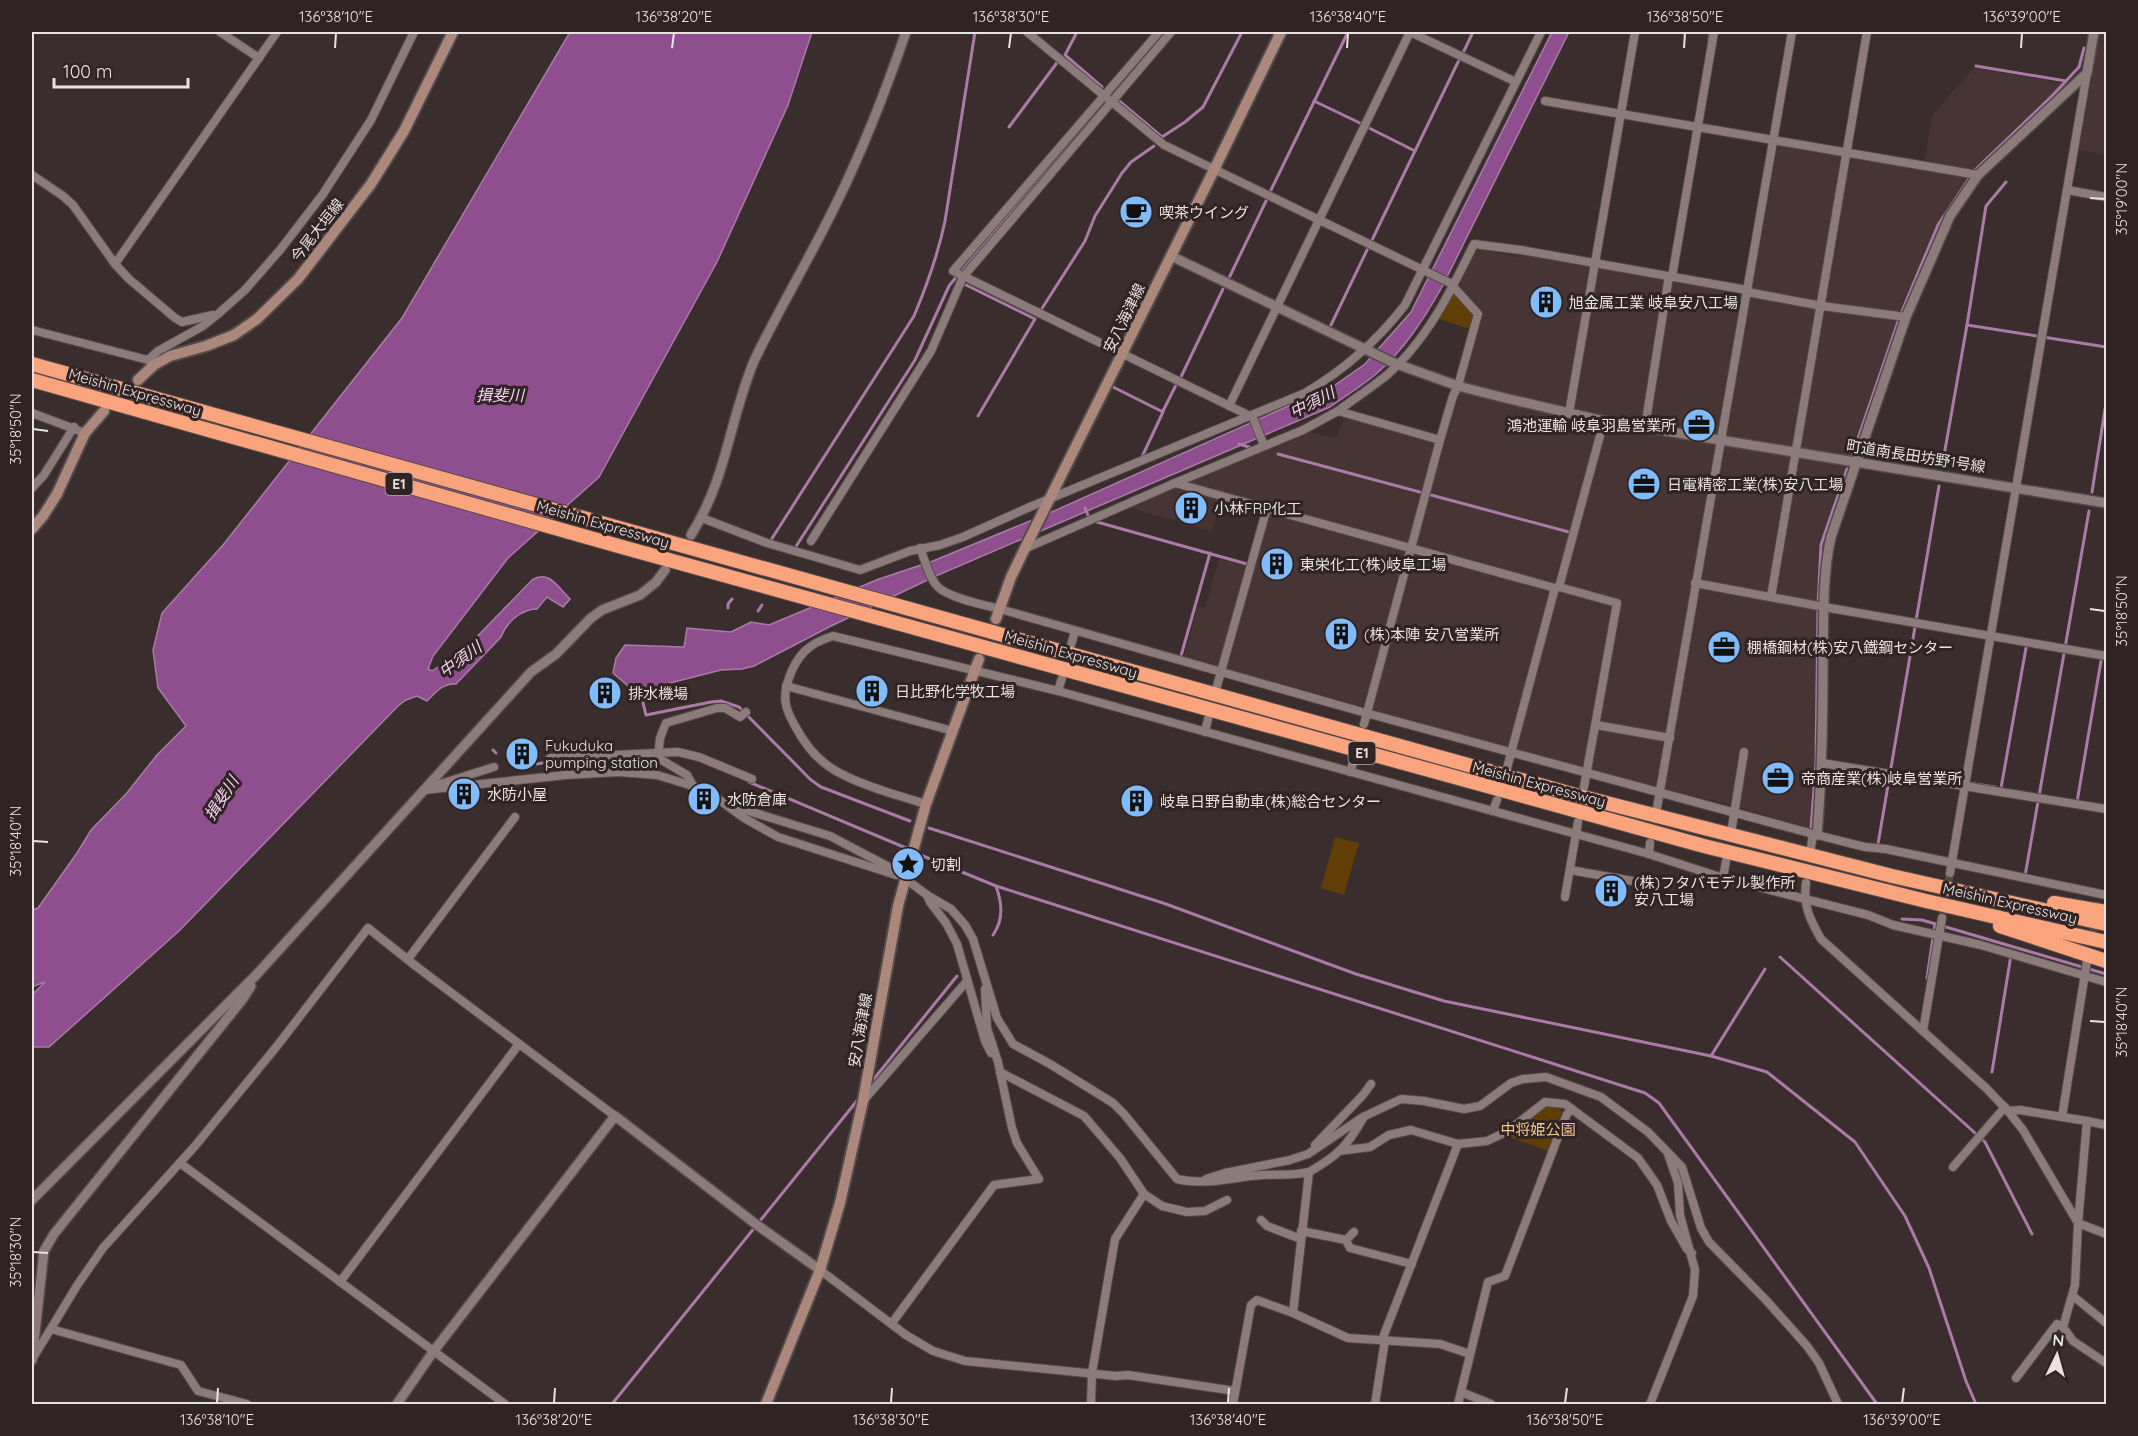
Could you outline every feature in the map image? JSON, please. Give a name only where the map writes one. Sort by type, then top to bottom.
[{"type":"highway","name":"Meishin Expressway","points":[[32,364],[1567,793],[1892,876],[2106,924]]},
{"type":"highway","name":"Meishin Expressway","points":[[32,380],[622,547],[1704,846],[1926,901],[2106,942]]},
{"type":"highway","points":[[1704,846],[1785,871],[1991,923],[2106,961]]},
{"type":"highway","points":[[1892,876],[2103,901]]},
{"type":"main road","name":"今尾大垣線","points":[[138,380],[151,362],[234,335],[257,319],[298,279],[376,175],[404,131],[453,32]]},
{"type":"main road","name":"安八海津線","points":[[998,614],[1026,545],[1281,32]]},
{"type":"main road","points":[[32,529],[57,494],[85,433],[104,411]]},
{"type":"main road","name":"安八海津線","points":[[766,1404],[820,1270],[852,1156],[891,940],[906,879],[926,804],[979,659]]},
{"type":"street","points":[[220,32],[259,58]]},
{"type":"street","points":[[115,264],[277,32]]},
{"type":"street","points":[[32,330],[151,362],[158,351],[203,326],[245,290],[323,195],[371,120],[414,32]]},
{"type":"street","points":[[691,535],[716,489],[750,370],[861,151],[887,88],[906,32]]},
{"type":"street","points":[[1027,32],[1105,94],[1164,145],[1452,284],[1478,314],[1440,440],[1364,724]]},
{"type":"street","points":[[1159,32],[953,271],[1251,417],[1263,443]]},
{"type":"street","points":[[811,541],[931,351],[963,277],[1171,32]]},
{"type":"street","points":[[1229,406],[1410,32],[1516,82]]},
{"type":"street","points":[[702,518],[767,543],[860,570],[963,537],[1305,393],[1367,350],[1404,305],[1425,271],[1542,32]]},
{"type":"street","points":[[1569,413],[1635,32]]},
{"type":"street","points":[[1645,427],[1714,32]]},
{"type":"street","points":[[1658,808],[1695,583],[1792,32]]},
{"type":"street","points":[[1771,597],[1867,32]]},
{"type":"street","points":[[1950,873],[2094,32]]},
{"type":"street","points":[[1811,847],[1815,835],[1822,763],[1827,555],[1831,537],[1906,317],[1950,216],[1978,176],[2087,74]]},
{"type":"street","points":[[1545,101],[1978,176]]},
{"type":"street","points":[[32,176],[63,196],[115,264],[152,299],[182,322],[218,314]]},
{"type":"street","points":[[2067,190],[2106,197]]},
{"type":"street","points":[[1026,545],[1303,430],[1338,411],[1396,363],[1423,335],[1474,244],[1670,276],[1822,306],[1906,317]]},
{"type":"street","name":"町道南長田坊野1号線","points":[[1171,256],[1367,350],[1458,386],[1604,421],[2106,503]]},
{"type":"street","points":[[1338,411],[1440,440]]},
{"type":"street","points":[[32,413],[85,433]]},
{"type":"street","points":[[1507,768],[1604,421]]},
{"type":"street","points":[[32,488],[44,475],[74,428]]},
{"type":"street","points":[[1175,483],[1411,549],[1617,603],[1584,787]]},
{"type":"street","points":[[1217,686],[1267,508]]},
{"type":"street","points":[[922,552],[936,585],[950,594],[998,614],[1076,631],[1366,713],[1815,835],[1952,864],[2103,901]]},
{"type":"street","points":[[32,1200],[258,973],[531,672],[556,654],[591,618],[602,610],[640,595],[656,582],[665,570]]},
{"type":"street","points":[[1695,583],[2106,656]]},
{"type":"street","points":[[1071,645],[1076,631]]},
{"type":"street","points":[[926,804],[900,797],[837,772],[818,758],[807,745],[787,711],[784,694],[798,656],[819,640],[833,636],[1058,691],[1649,854],[1723,878],[1868,915],[1893,925],[1981,945],[2086,978],[2106,982]]},
{"type":"street","points":[[1058,691],[1062,678]]},
{"type":"street","points":[[786,686],[953,731]]},
{"type":"street","points":[[693,786],[687,775],[658,758],[660,738],[666,723],[717,708],[725,708],[740,717],[746,712]]},
{"type":"street","points":[[1205,732],[1209,719]]},
{"type":"street","points":[[1596,725],[1670,738]]},
{"type":"street","points":[[550,758],[678,752],[699,757],[752,779]]},
{"type":"street","points":[[1732,827],[1744,752]]},
{"type":"street","points":[[1350,772],[1354,760]]},
{"type":"street","points":[[1822,763],[2106,810]]},
{"type":"street","points":[[424,790],[494,767]]},
{"type":"street","points":[[424,790],[554,776],[619,772],[657,775],[693,786],[778,837],[906,879]]},
{"type":"street","points":[[1493,811],[1497,800]]},
{"type":"street","points":[[726,804],[830,836],[891,868],[927,895],[951,909],[965,925],[980,956],[985,984],[987,1028],[998,1062],[1017,1143],[1039,1179],[994,1185],[892,1323]]},
{"type":"street","points":[[408,959],[515,817]]},
{"type":"street","points":[[1565,897],[1578,822]]},
{"type":"street","points":[[1649,854],[1650,843]]},
{"type":"street","points":[[1723,878],[1726,861]]},
{"type":"street","points":[[1570,870],[1644,883]]},
{"type":"street","points":[[1806,883],[1804,899],[1811,921],[1821,939],[2007,1109],[2023,1130],[2078,1223],[2106,1234]]},
{"type":"street","points":[[927,895],[957,944],[984,1041],[998,1062]]},
{"type":"street","points":[[1923,1030],[1942,918]]},
{"type":"street","points":[[32,1360],[78,1284],[103,1248],[180,1163],[263,1063],[368,928],[757,1225],[906,1335],[933,1351],[965,1361],[1116,1376],[1128,1375],[1235,1390]]},
{"type":"street","points":[[2062,1117],[2088,961]]},
{"type":"street","points":[[32,1360],[44,1251],[242,1000],[258,973]]},
{"type":"street","points":[[863,1101],[967,981]]},
{"type":"street","points":[[985,984],[997,1018],[1013,1044],[1113,1103],[1177,1179],[1189,1182],[1214,1182],[1261,1175],[1295,1175],[1309,1172],[1328,1160],[1350,1141],[1363,1117]]},
{"type":"street","points":[[340,1282],[519,1044]]},
{"type":"street","points":[[1000,1072],[1084,1116],[1120,1158],[1144,1194],[1162,1206],[1186,1212],[1205,1210],[1227,1200]]},
{"type":"street","points":[[1199,1182],[1225,1173],[1290,1160],[1308,1154],[1363,1117],[1401,1099],[1464,1109],[1479,1106],[1511,1083],[1541,1076],[1600,1097],[1648,1132],[1682,1167],[1701,1228],[1709,1242],[1807,1346],[1819,1363],[1838,1404]]},
{"type":"street","points":[[1308,1154],[1371,1084]]},
{"type":"street","points":[[1339,1150],[1370,1147],[1389,1135],[1411,1130],[1458,1144],[1487,1141],[1508,1131],[1545,1102],[1556,1102],[1572,1109],[1638,1158],[1658,1185],[1671,1221],[1687,1249],[1692,1253]]},
{"type":"street","points":[[1458,1404],[1488,1282],[1504,1276],[1567,1114],[1572,1109]]},
{"type":"street","points":[[2007,1109],[2106,1125]]},
{"type":"street","points":[[1953,1167],[2007,1109]]},
{"type":"street","points":[[397,1404],[433,1353],[615,1116]]},
{"type":"street","points":[[2063,1327],[2073,1296],[2087,1121]]},
{"type":"street","points":[[1375,1404],[1384,1340],[1458,1144]]},
{"type":"street","points":[[1650,1404],[1693,1296],[1695,1270],[1680,1215],[1678,1183],[1666,1150]]},
{"type":"street","points":[[180,1163],[504,1404]]},
{"type":"street","points":[[1293,1313],[1309,1172]]},
{"type":"street","points":[[1091,1404],[1092,1373],[1115,1239],[1144,1194]]},
{"type":"street","points":[[1261,1220],[1267,1226],[1301,1235],[1346,1240]]},
{"type":"street","points":[[1346,1240],[1354,1232]]},
{"type":"street","points":[[1346,1240],[1350,1248],[1412,1264]]},
{"type":"street","points":[[2073,1296],[2106,1323]]},
{"type":"street","points":[[1233,1404],[1251,1305],[1257,1300],[1293,1313],[1348,1338],[1440,1344],[1470,1353]]},
{"type":"street","points":[[2016,1378],[2057,1324],[2063,1327],[2073,1341],[2106,1363]]},
{"type":"street","points":[[51,1329],[181,1365],[198,1391],[247,1404]]},
{"type":"street","points":[[1461,1392],[1491,1404]]},
{"type":"shaded area","points":[[2102,32],[2106,32],[2106,155],[2079,150],[2098,37]]},
{"type":"shaded area","points":[[1974,68],[2068,84],[1977,171],[1901,320],[1825,545],[1820,608],[1818,760],[1813,829],[1728,804],[1584,769],[1184,656],[1198,606],[1205,608],[1219,559],[1247,566],[1263,511],[1221,500],[1212,531],[1127,507],[1303,431],[1336,438],[1345,417],[1442,444],[1456,398],[1466,376],[1483,315],[1461,289],[1460,283],[1475,252],[1481,250],[1521,257],[1525,254],[1751,296],[1778,144],[1923,170],[1932,115]]},
{"type":"green space","points":[[1454,290],[1474,314],[1470,329],[1436,318]]},
{"type":"green space","points":[[1335,837],[1359,843],[1344,895],[1321,888]]},
{"type":"green space","name":"中将姫公園","points":[[1545,1104],[1562,1111],[1548,1151],[1510,1137],[1524,1118]]},
{"type":"water","name":"揖斐川","points":[[570,32],[812,32],[788,105],[717,262],[599,477],[508,558],[433,656],[428,669],[432,671],[465,649],[532,580],[538,577],[554,582],[570,599],[563,607],[547,597],[537,609],[525,611],[510,622],[501,637],[456,684],[443,687],[427,701],[417,696],[398,706],[179,931],[49,1047],[32,1047],[32,995],[45,982],[32,987],[32,910],[38,908],[91,830],[126,794],[157,755],[186,726],[158,688],[153,650],[162,613],[223,545],[402,318]]},
{"type":"water","name":"中須川","points":[[1552,32],[1569,32],[1435,299],[1413,334],[1396,355],[1365,383],[1330,407],[938,575],[754,666],[721,670],[635,692],[613,673],[616,658],[625,645],[684,647],[687,628],[731,632],[751,622],[769,625],[879,579],[933,561],[1054,511],[1335,385],[1365,364],[1411,312]]},
{"type":"waterway","points":[[771,540],[914,316],[919,304],[936,258],[945,221],[975,32]]},
{"type":"waterway","points":[[1077,32],[1065,55],[1102,87]]},
{"type":"waterway","points":[[1118,100],[1162,137],[1203,107],[1242,32]]},
{"type":"waterway","points":[[1270,192],[1348,32]]},
{"type":"waterway","points":[[1463,53],[1473,32]]},
{"type":"waterway","points":[[1709,40],[1710,32]]},
{"type":"waterway","points":[[1852,456],[1900,316],[1938,225],[1974,171],[2079,67],[2084,48]]},
{"type":"waterway","points":[[1111,94],[1141,58]]},
{"type":"waterway","points":[[1415,151],[1460,58]]},
{"type":"waterway","points":[[1009,127],[1059,60],[1060,62]]},
{"type":"waterway","points":[[1976,66],[2066,81]]},
{"type":"waterway","points":[[961,272],[1106,99]]},
{"type":"waterway","points":[[1314,101],[1362,124]]},
{"type":"waterway","points":[[1369,128],[1415,151],[1372,240]]},
{"type":"waterway","points":[[1038,309],[1041,310],[1085,241],[1095,216],[1122,173],[1131,162],[1154,146]]},
{"type":"waterway","points":[[2006,182],[1986,206],[1967,325],[2106,347]]},
{"type":"waterway","points":[[1229,278],[1267,199]]},
{"type":"waterway","points":[[1330,327],[1368,248]]},
{"type":"waterway","points":[[795,548],[915,360],[949,286],[957,276]]},
{"type":"waterway","points":[[964,284],[1035,319],[978,416]]},
{"type":"waterway","points":[[1180,379],[1223,289]]},
{"type":"waterway","points":[[1942,467],[1967,325]]},
{"type":"waterway","points":[[1163,411],[1177,383]]},
{"type":"waterway","points":[[1113,387],[1163,412],[1141,459]]},
{"type":"waterway","points":[[2092,492],[2106,403]]},
{"type":"waterway","points":[[1239,444],[1252,448]]},
{"type":"waterway","points":[[1278,454],[1569,532]]},
{"type":"waterway","points":[[1811,828],[1816,762],[1821,545],[1847,469]]},
{"type":"waterway","points":[[1878,844],[1939,486]]},
{"type":"waterway","points":[[1085,508],[1090,520],[1247,564]]},
{"type":"waterway","points":[[2025,876],[2089,511]]},
{"type":"waterway","points":[[1181,656],[1210,553]]},
{"type":"waterway","points":[[728,608],[732,599]]},
{"type":"waterway","points":[[758,611],[762,605]]},
{"type":"waterway","points":[[2001,788],[2026,648]]},
{"type":"waterway","points":[[2077,802],[2101,661]]},
{"type":"waterway","points":[[639,686],[646,715],[721,701],[739,707],[811,780],[821,787],[910,821]]},
{"type":"waterway","points":[[493,750],[496,753]]},
{"type":"waterway","points":[[537,764],[553,761]]},
{"type":"waterway","points":[[749,782],[906,848]]},
{"type":"waterway","points":[[1969,783],[1995,787]]},
{"type":"waterway","points":[[929,828],[1166,904],[1356,974],[1444,1001],[1711,1056],[1767,1072],[1855,1142],[1905,1216],[1929,1268],[1966,1381],[1976,1404]]},
{"type":"waterway","points":[[918,854],[996,886],[1645,1093],[1659,1103],[1877,1404]]},
{"type":"waterway","points":[[993,935],[997,929],[1001,911],[996,886]]},
{"type":"waterway","points":[[1902,919],[1922,920],[2106,974]]},
{"type":"waterway","points":[[1927,978],[1935,924]]},
{"type":"waterway","points":[[1992,1072],[2011,955]]},
{"type":"waterway","points":[[1780,957],[1985,1142],[2032,1234]]},
{"type":"waterway","points":[[1711,1056],[1765,969]]},
{"type":"waterway","points":[[869,1085],[957,976]]},
{"type":"waterway","points":[[612,1404],[860,1097]]},
{"type":"tunnel","points":[[1942,918],[1950,873]]},
{"type":"tunnel","points":[[2088,956],[2099,902]]},
{"type":"place","name":"喫茶ウイング","points":[[1136,212]]},
{"type":"place","name":"旭金属工業 岐阜安八工場","points":[[1546,302]]},
{"type":"place","name":"鴻池運輸 岐阜羽島営業所","points":[[1699,425]]},
{"type":"place","name":"日電精密工業(株)安八工場","points":[[1644,484]]},
{"type":"place","name":"小林FRP化工","points":[[1191,508]]},
{"type":"place","name":"東栄化工(株)岐阜工場","points":[[1277,564]]},
{"type":"place","name":"(株)本陣 安八営業所","points":[[1341,634]]},
{"type":"place","name":"棚橋鋼材(株)安八鐵鋼センター","points":[[1724,647]]},
{"type":"place","name":"日比野化学牧工場","points":[[872,691]]},
{"type":"place","name":"排水機場","points":[[605,693]]},
{"type":"place","name":"Fukuduka pumping station","points":[[522,754]]},
{"type":"place","name":"帝商産業(株)岐阜営業所","points":[[1778,778]]},
{"type":"place","name":"水防小屋","points":[[464,794]]},
{"type":"place","name":"水防倉庫","points":[[704,799]]},
{"type":"place","name":"岐阜日野自動車(株)総合センター","points":[[1137,801]]},
{"type":"place","name":"切割","points":[[908,864]]},
{"type":"place","name":"(株)フタバモデル製作所 安八工場","points":[[1611,891]]}]
